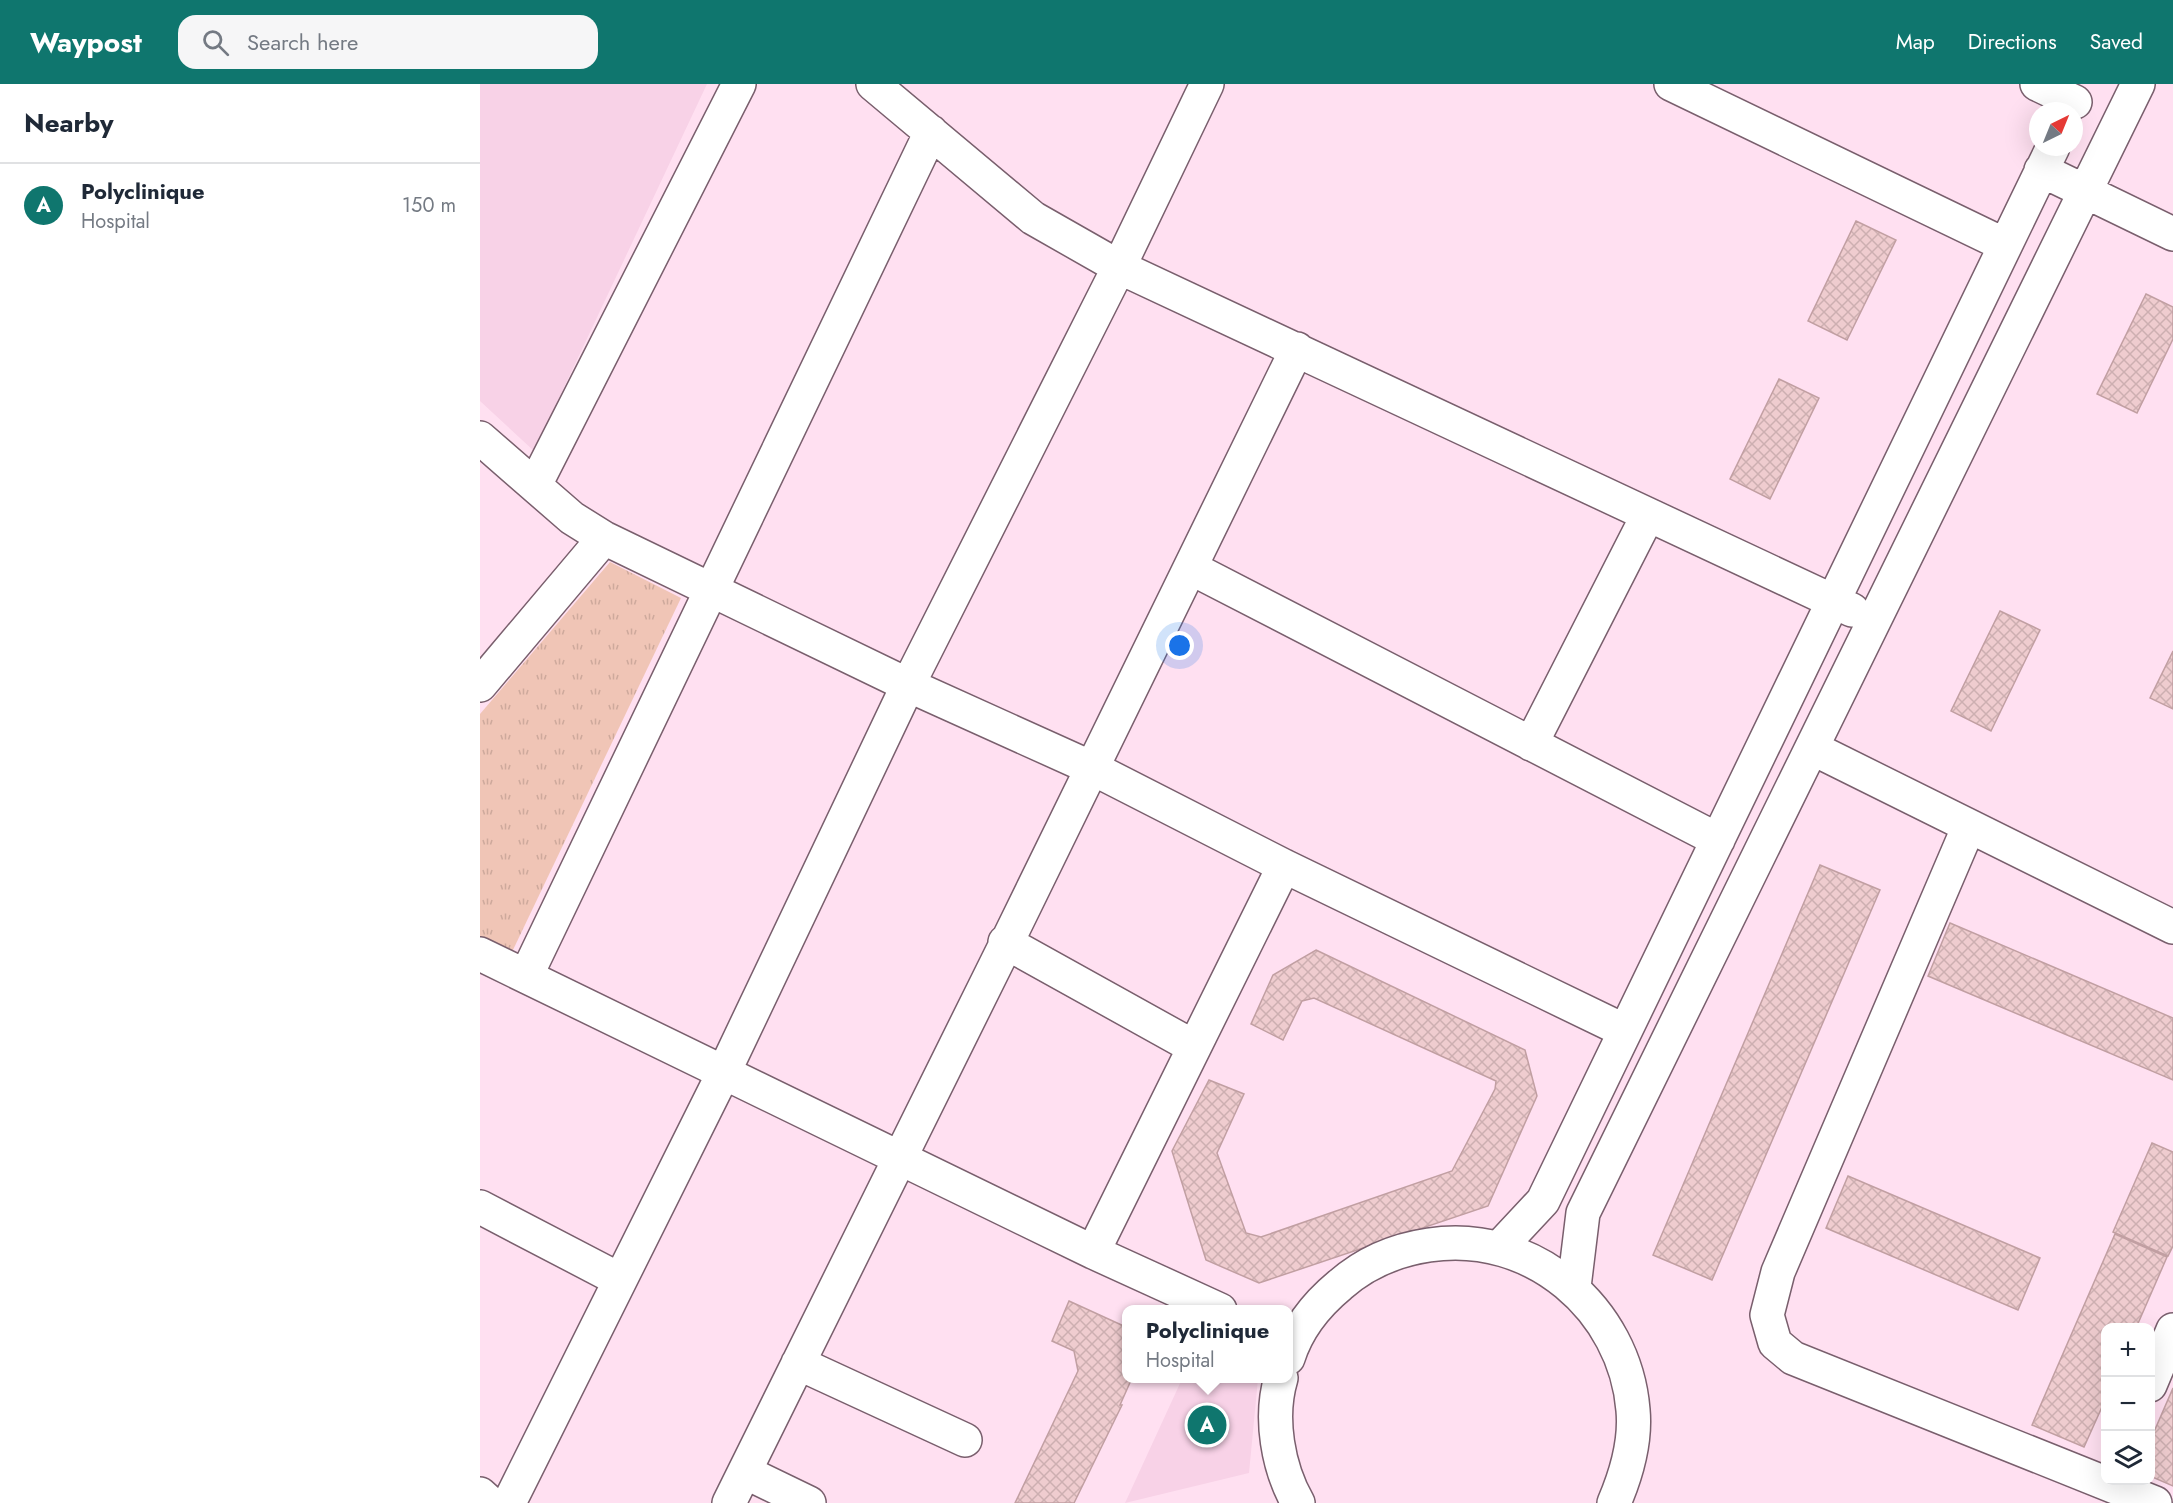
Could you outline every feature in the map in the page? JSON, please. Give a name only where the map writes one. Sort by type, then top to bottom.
[{"type":"street","points":[[535,486],[739,84]]},
{"type":"street","points":[[873,84],[1033,218],[1119,267],[1833,602],[1875,619]]},
{"type":"street","points":[[509,1503],[724,1072],[908,685],[1119,267],[1207,84]]},
{"type":"street","points":[[1671,84],[2005,245]]},
{"type":"street","points":[[2037,84],[2076,99]]},
{"type":"street","points":[[1574,1287],[1583,1213],[2138,84]]},
{"type":"street","points":[[526,976],[931,132]]},
{"type":"street","points":[[1500,1247],[1543,1201],[2047,159],[2085,192],[2173,234]]},
{"type":"street","points":[[729,1503],[1005,942],[1094,769],[1296,349]]},
{"type":"street","points":[[480,438],[572,518],[604,538],[908,685],[1094,769],[1284,866],[1625,1031]]},
{"type":"street","points":[[1531,744],[1648,515]]},
{"type":"street","points":[[480,685],[604,538]]},
{"type":"street","points":[[1191,568],[1718,840]]},
{"type":"street","points":[[1812,748],[2173,927]]},
{"type":"street","points":[[1969,826],[1779,1272],[1767,1315],[1775,1343],[1793,1358],[2101,1478]]},
{"type":"street","points":[[1092,1252],[1284,866]]},
{"type":"street","points":[[1005,942],[1194,1047]]},
{"type":"street","points":[[480,954],[1092,1252],[1209,1305]]},
{"type":"street","points":[[480,1207],[620,1280]]},
{"type":"street","points":[[1293,1342],[1320,1302],[1358,1269],[1402,1249],[1451,1241],[1500,1247],[1539,1263],[1574,1287],[1604,1322],[1624,1365],[1633,1411],[1630,1458],[1615,1503]]},
{"type":"street","points":[[2154,1377],[2173,1330]]},
{"type":"street","points":[[798,1363],[965,1440]]},
{"type":"street","points":[[1280,1383],[1277,1438],[1288,1485],[1298,1503]]},
{"type":"street","points":[[745,1472],[809,1503]]},
{"type":"street","points":[[2117,1485],[2156,1503]]},
{"type":"street","points":[[480,1494],[490,1503]]},
{"type":"shaded area","points":[[480,84],[707,84],[534,451],[480,401]]},
{"type":"shaded area","points":[[1180,1383],[1258,1383],[1249,1473],[1125,1503]]},
{"type":"green space","points":[[610,562],[681,598],[512,952],[480,936],[480,714]]},
{"type":"building","points":[[1856,221],[1896,240],[1847,340],[1808,321]]},
{"type":"building","points":[[2146,294],[2173,307],[2173,339],[2137,413],[2097,394]]},
{"type":"building","points":[[1779,379],[1819,398],[1770,499],[1730,479]]},
{"type":"building","points":[[2000,611],[2040,630],[1991,731],[1951,711]]},
{"type":"building","points":[[2173,651],[2173,709],[2150,698]]},
{"type":"building","points":[[1820,865],[1880,890],[1712,1280],[1653,1255]]},
{"type":"building","points":[[1950,923],[2173,1018],[2173,1080],[1928,976]]},
{"type":"building","points":[[1316,950],[1525,1050],[1537,1096],[1488,1206],[1259,1283],[1206,1260],[1172,1151],[1209,1080],[1244,1094],[1217,1153],[1246,1233],[1261,1237],[1452,1171],[1495,1089],[1496,1081],[1314,998],[1302,1001],[1283,1040],[1251,1024],[1273,975]]},
{"type":"building","points":[[2152,1143],[2173,1152],[2173,1246],[2168,1256],[2113,1232]]},
{"type":"building","points":[[1848,1176],[2040,1258],[2018,1310],[1826,1228]]},
{"type":"building","points":[[2115,1234],[2167,1257],[2138,1323],[2101,1323],[2101,1409],[2084,1447],[2032,1425]]},
{"type":"building","points":[[1069,1301],[1122,1325],[1122,1383],[1130,1383],[1120,1405],[1122,1405],[1074,1503],[1015,1503],[1078,1371],[1074,1351],[1052,1341]]},
{"type":"building","points":[[2173,1388],[2173,1486],[2155,1478],[2155,1429]]},
{"type":"place","name":"Polyclinique","points":[[1207,1425]]}]
